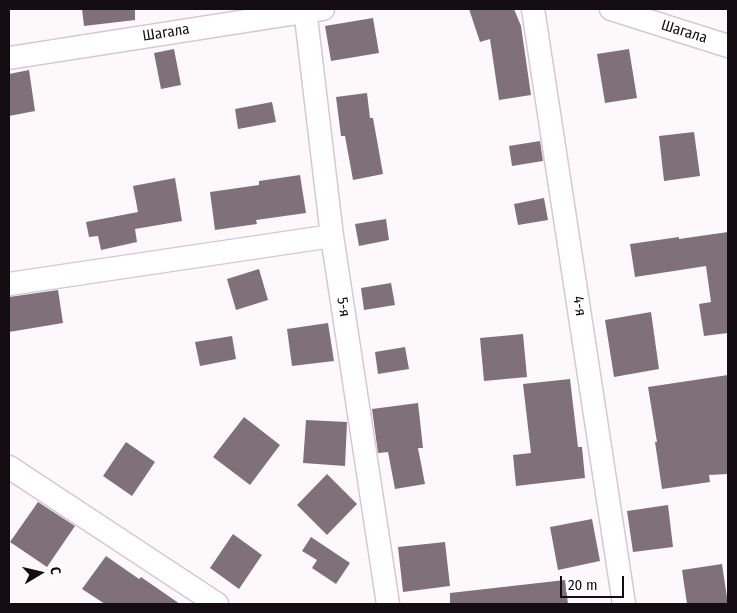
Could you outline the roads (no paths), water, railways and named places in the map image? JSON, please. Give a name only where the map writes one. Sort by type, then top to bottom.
[{"type":"street","name":"4-я","points":[[533,9],[624,604]]},
{"type":"street","name":"Шагала","points":[[611,9],[728,46]]},
{"type":"street","name":"Шагала","points":[[9,58],[311,10]]},
{"type":"street","name":"5-я","points":[[311,10],[332,236],[388,604]]},
{"type":"street","points":[[9,284],[332,236]]},
{"type":"street","points":[[9,467],[217,604]]}]
